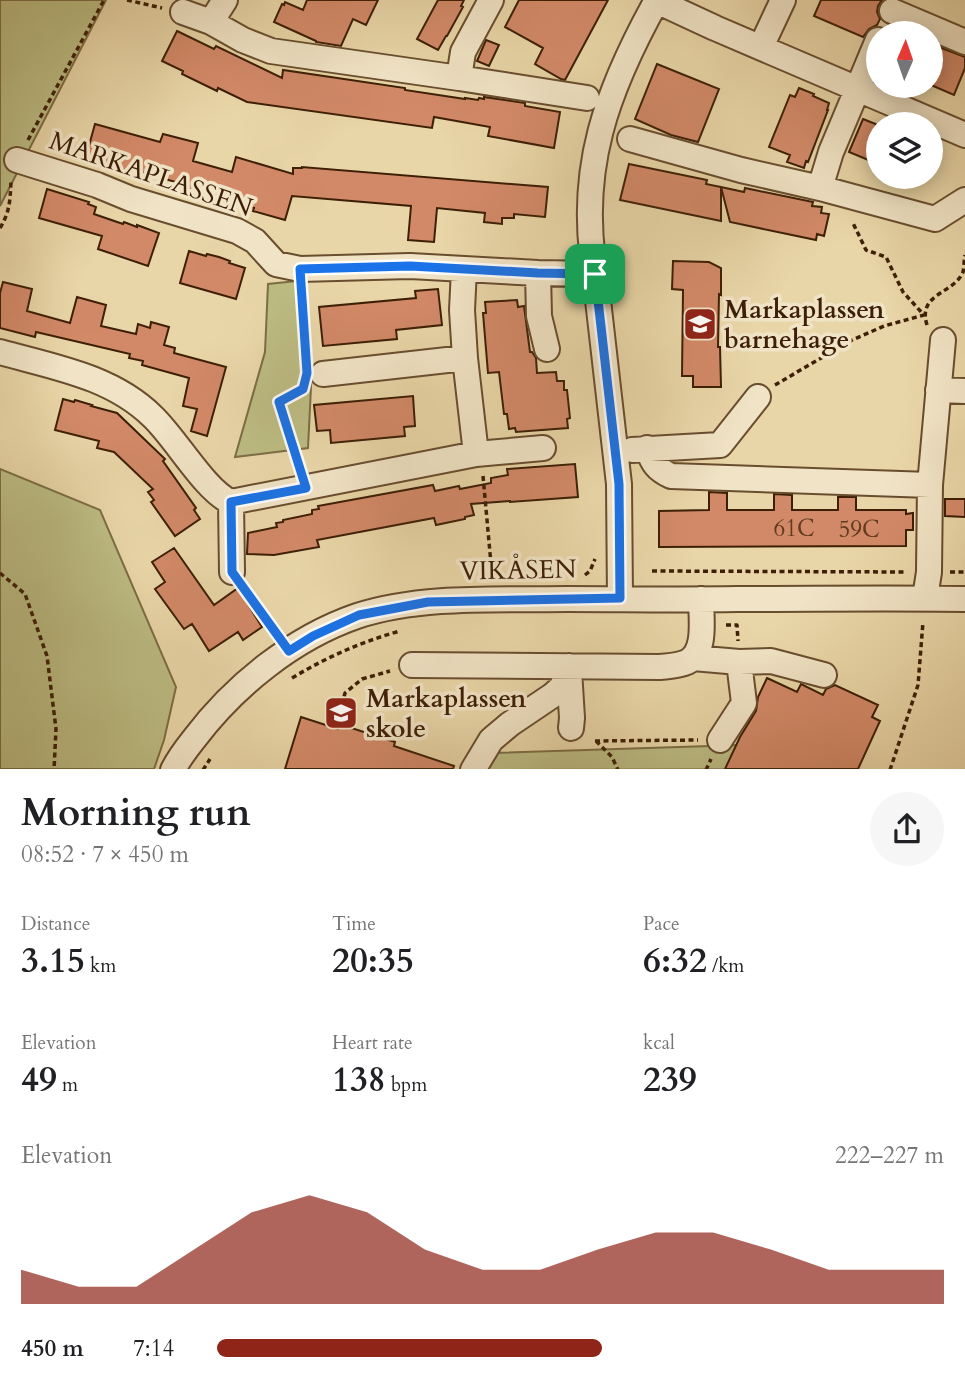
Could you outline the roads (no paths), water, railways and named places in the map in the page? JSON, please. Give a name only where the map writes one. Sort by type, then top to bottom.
[{"type":"street","points":[[211,22],[225,0]]},
{"type":"street","points":[[459,78],[463,52],[491,0]]},
{"type":"street","points":[[620,598],[619,484],[590,245],[590,202],[593,170],[604,116],[635,40],[657,0],[709,37],[761,47],[965,135]]},
{"type":"street","points":[[761,47],[783,0]]},
{"type":"street","points":[[887,21],[894,5],[965,42]]},
{"type":"street","points":[[183,12],[211,22],[243,40],[271,51],[587,98]]},
{"type":"street","points":[[830,190],[831,152],[866,69]]},
{"type":"street","points":[[629,139],[935,219],[965,200]]},
{"type":"street","name":"MARKAPLASSEN","points":[[17,160],[97,185],[131,200],[237,231],[254,241],[276,264],[300,269],[410,266],[595,274]]},
{"type":"street","points":[[464,269],[462,310],[465,358],[477,454]]},
{"type":"street","points":[[538,273],[539,316],[547,349]]},
{"type":"street","points":[[925,598],[929,572],[930,485],[943,340]]},
{"type":"street","points":[[0,352],[104,383],[129,398],[152,415],[205,480],[223,499],[231,502],[477,454],[543,448]]},
{"type":"street","points":[[311,372],[465,358]]},
{"type":"street","points":[[938,390],[965,391]]},
{"type":"street","points":[[616,458],[630,450],[720,445],[758,397]]},
{"type":"street","points":[[647,449],[653,464],[671,477],[930,485]]},
{"type":"street","points":[[231,502],[232,572]]},
{"type":"street","name":"VIKÅSEN","points":[[173,769],[209,719],[234,692],[272,661],[313,636],[359,615],[428,602],[620,598],[965,599]]},
{"type":"street","points":[[683,670],[699,649],[701,599]]},
{"type":"street","points":[[412,665],[569,666],[616,676],[771,661],[824,675]]},
{"type":"street","points":[[720,740],[744,704],[739,662]]},
{"type":"street","points":[[569,666],[571,728]]},
{"type":"street","points":[[473,769],[491,740],[510,723],[562,687],[569,666]]},
{"type":"place","name":"Markaplassen barnehage","points":[[700,324]]},
{"type":"place","name":"Markaplassen skole","points":[[341,713]]}]
